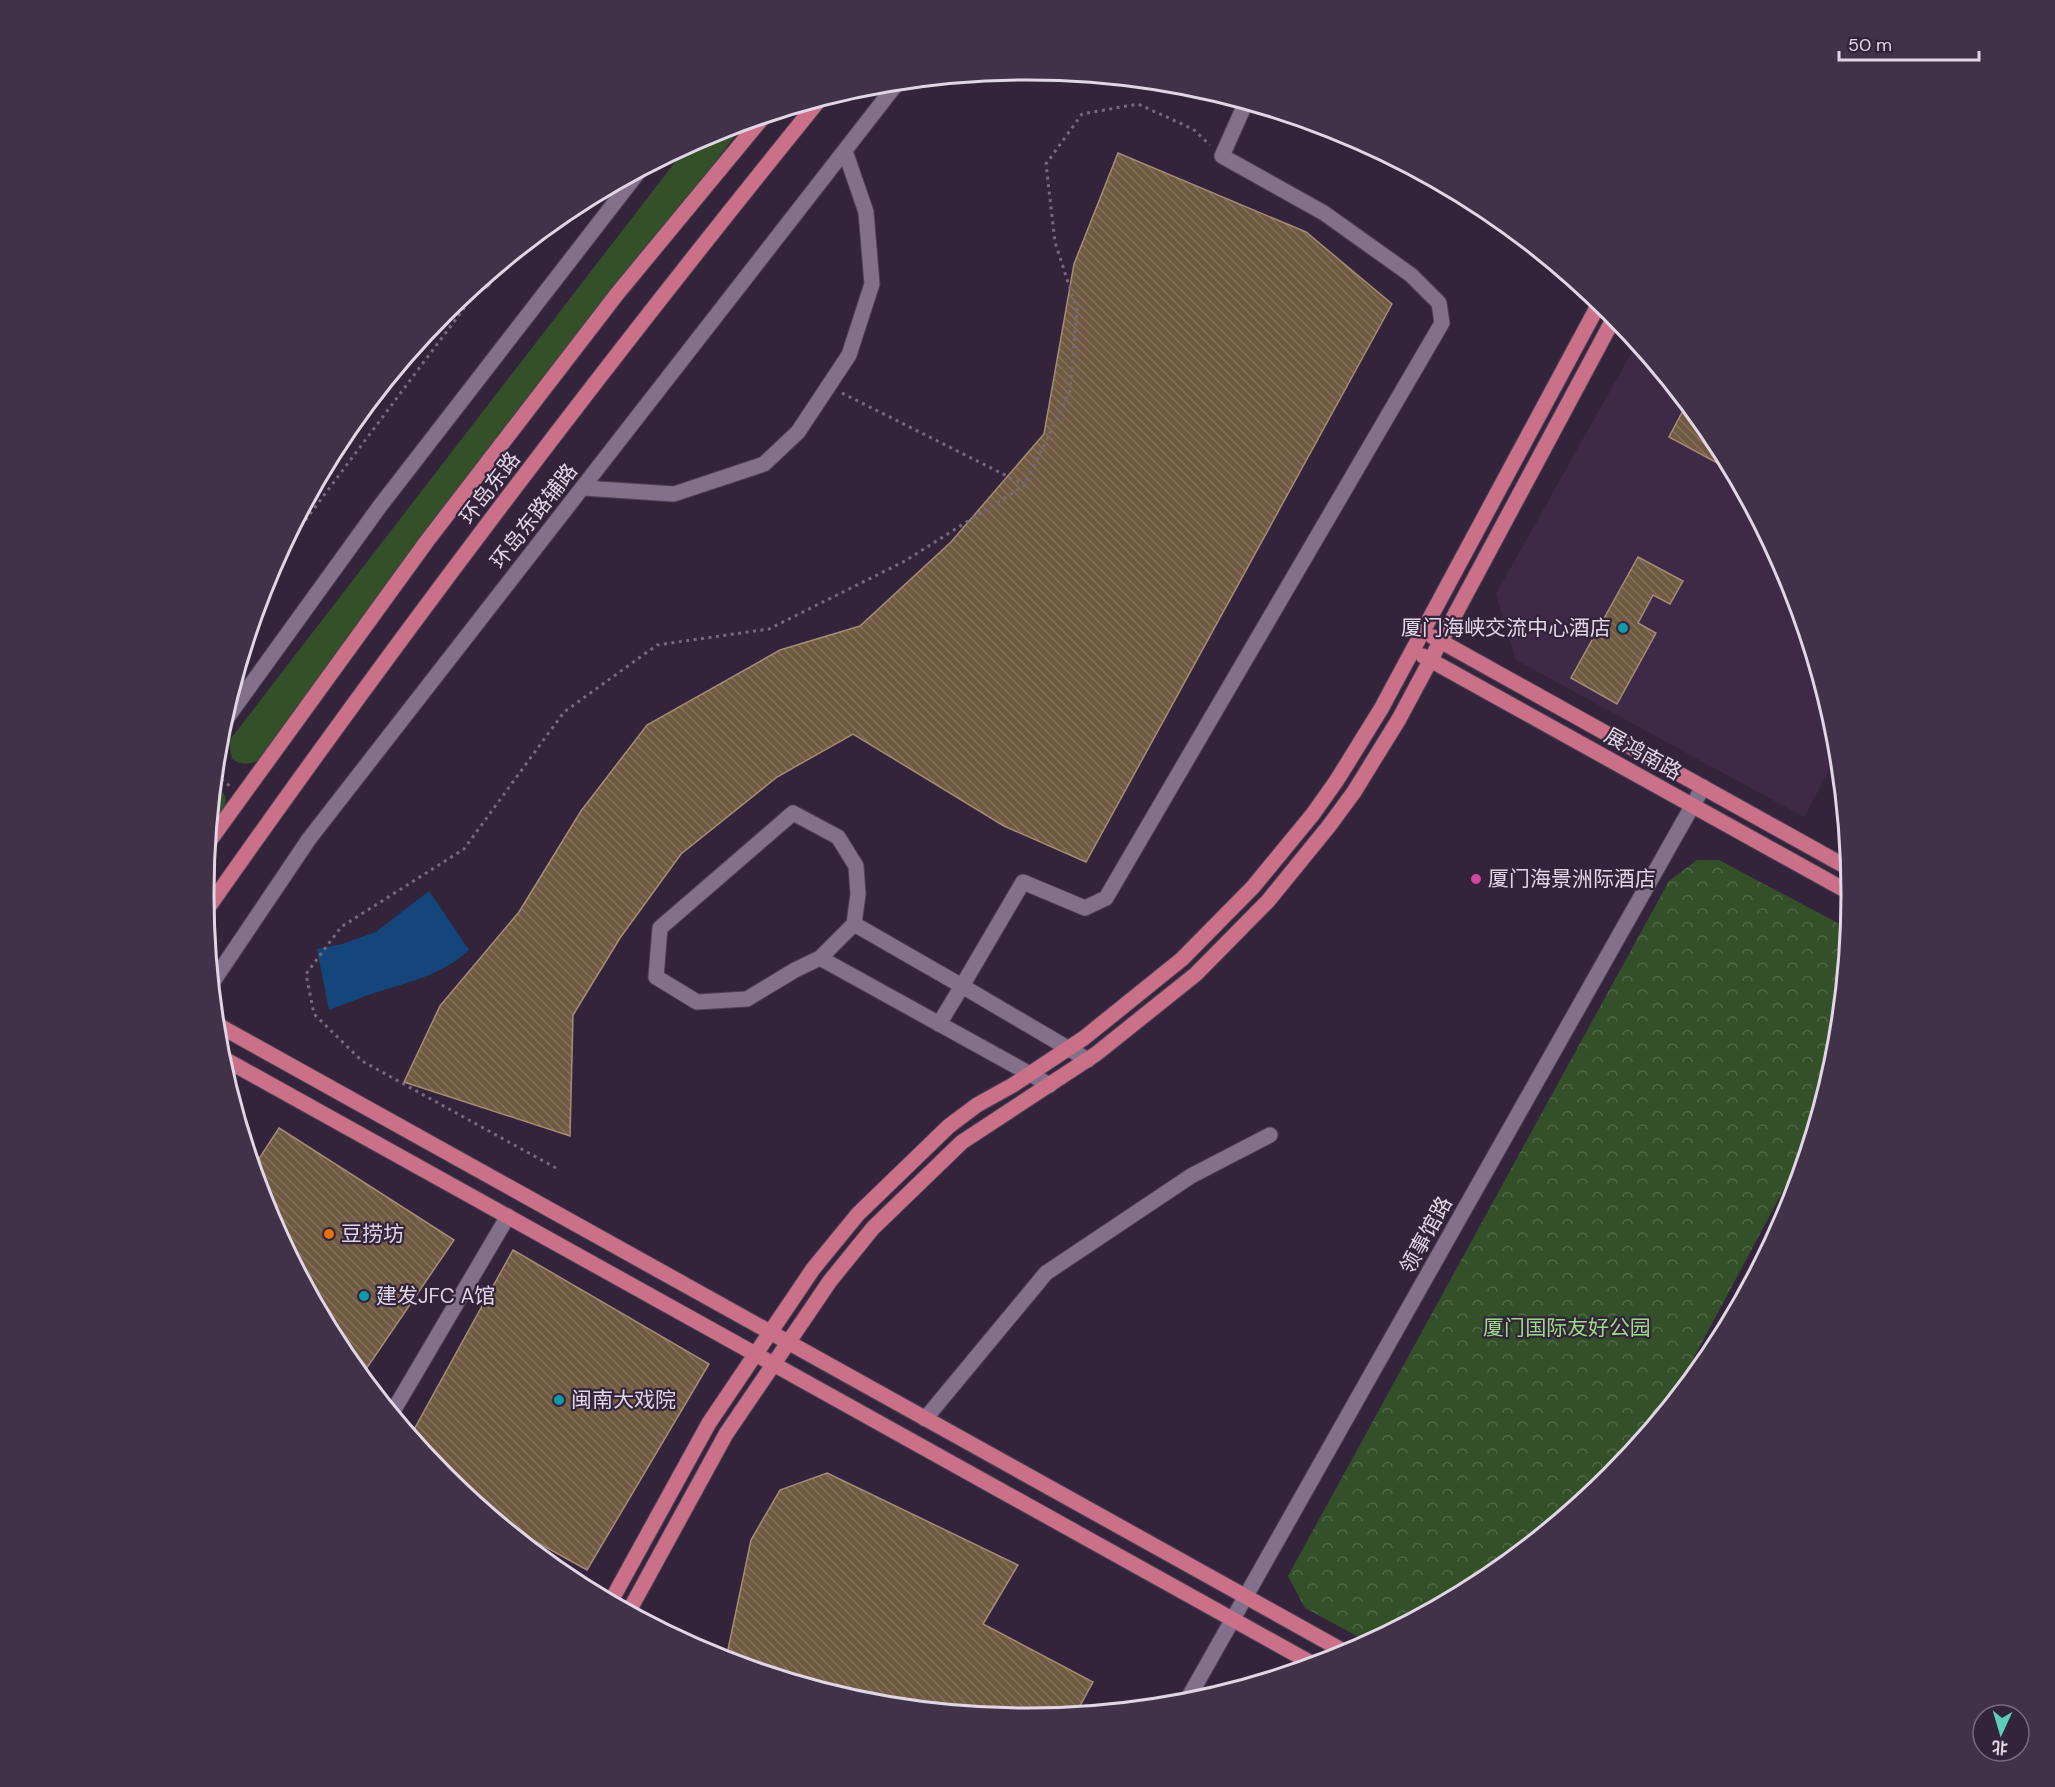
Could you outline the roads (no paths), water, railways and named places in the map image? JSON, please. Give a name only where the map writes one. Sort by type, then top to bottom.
[{"type":"main road","name":"环岛东路","points":[[213,900],[272,816],[579,404],[812,108]]},
{"type":"main road","name":"环岛东路","points":[[216,832],[427,540],[617,294],[755,127]]},
{"type":"main road","points":[[615,1595],[709,1423],[813,1269],[850,1223],[949,1126],[977,1105],[1068,1048],[1144,991],[1182,959],[1284,852],[1337,780],[1381,709],[1595,311]]},
{"type":"main road","points":[[632,1604],[726,1434],[851,1254],[873,1228],[962,1142],[988,1122],[1088,1060],[1196,974],[1287,879],[1354,792],[1399,719],[1610,326]]},
{"type":"main road","name":"展鸿南路","points":[[1423,632],[1840,864]]},
{"type":"main road","name":"展鸿南路","points":[[1413,650],[1841,888]]},
{"type":"main road","points":[[225,1029],[1336,1647]]},
{"type":"main road","points":[[232,1063],[1304,1659]]},
{"type":"street","name":"环岛东路辅路","points":[[218,975],[309,839],[891,91]]},
{"type":"street","points":[[939,1024],[1023,882],[1085,908],[1106,898],[1442,323],[1439,303],[1411,275],[1324,213],[1222,156],[1243,109]]},
{"type":"street","points":[[583,488],[674,494],[764,464],[798,432],[849,355],[872,284],[866,212],[845,151]]},
{"type":"street","points":[[236,706],[380,506],[629,184]]},
{"type":"street","name":"领事馆路","points":[[1193,1690],[1703,787]]},
{"type":"street","points":[[793,813],[838,837],[856,866],[858,894],[854,924],[820,958],[747,999],[697,1002],[656,977],[660,928],[793,813]]},
{"type":"street","points":[[854,924],[1088,1060]]},
{"type":"street","points":[[820,958],[1050,1084]]},
{"type":"street","points":[[925,1419],[1046,1273],[1191,1176],[1270,1135]]},
{"type":"street","points":[[396,1406],[508,1216]]},
{"type":"water","points":[[429,891],[469,950],[434,973],[329,1010],[317,949],[342,944],[376,932]]},
{"type":"place","name":"厦门海峡交流中心酒店","points":[[1623,628]]},
{"type":"place","name":"厦门海景洲际酒店","points":[[1476,879]]},
{"type":"place","name":"豆捞坊","points":[[329,1234]]},
{"type":"place","name":"建发JFC A馆","points":[[364,1296]]},
{"type":"place","name":"闽南大戏院","points":[[559,1400]]},
{"type":"park label","name":"厦门国际友好公园","points":[[1567,1328]]}]
